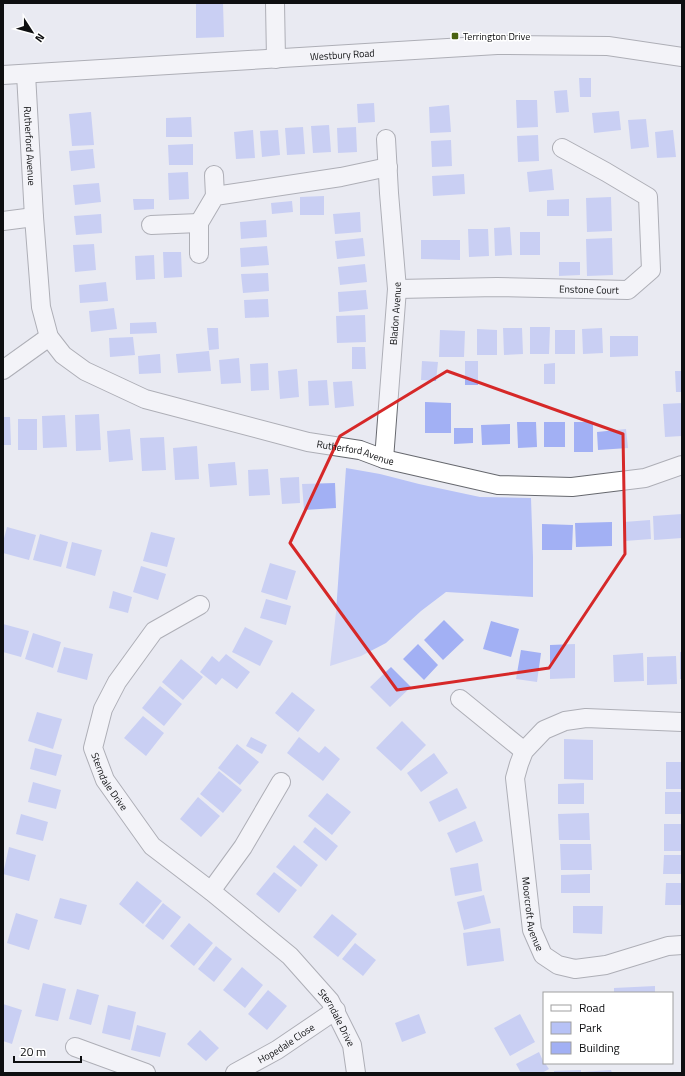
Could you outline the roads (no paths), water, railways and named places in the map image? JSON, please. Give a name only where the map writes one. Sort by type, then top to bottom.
[{"type":"street","points":[[275,3],[276,59]]},
{"type":"street","name":"Westbury Road","points":[[3,75],[497,45],[608,46],[682,57]]},
{"type":"street","name":"Rutherford Avenue","points":[[26,74],[34,217],[41,307],[49,338],[63,355],[84,371],[145,399],[308,442],[360,450],[384,459],[498,486],[579,486],[646,478],[682,465]]},
{"type":"street","name":"Bladon Avenue","points":[[384,459],[398,289],[389,193],[386,139]]},
{"type":"street","name":"Enstone Court","points":[[398,289],[497,287],[628,290],[651,270],[648,197],[562,148]]},
{"type":"street","points":[[215,196],[388,167]]},
{"type":"street","points":[[199,254],[199,223],[215,196],[214,175]]},
{"type":"street","points":[[3,220],[34,217]]},
{"type":"street","points":[[151,225],[199,223]]},
{"type":"street","points":[[3,370],[49,338]]},
{"type":"street","name":"Sterndale Drive","points":[[200,605],[154,631],[117,682],[103,709],[93,748],[105,780],[152,846],[211,891],[290,956],[330,1001],[336,1010],[352,1045],[356,1073]]},
{"type":"street","points":[[460,699],[524,751]]},
{"type":"street","name":"Moorcroft Avenue","points":[[682,722],[586,718],[565,721],[544,730],[524,751],[515,778],[532,930],[543,955],[558,965],[575,969],[606,965],[668,946],[682,945]]},
{"type":"street","points":[[211,891],[243,847],[281,782]]},
{"type":"street","name":"Hopedale Close","points":[[235,1073],[277,1050],[336,1010]]},
{"type":"street","points":[[75,1047],[146,1073]]},
{"type":"place","name":"Terrington Drive","points":[[455,36]]}]
